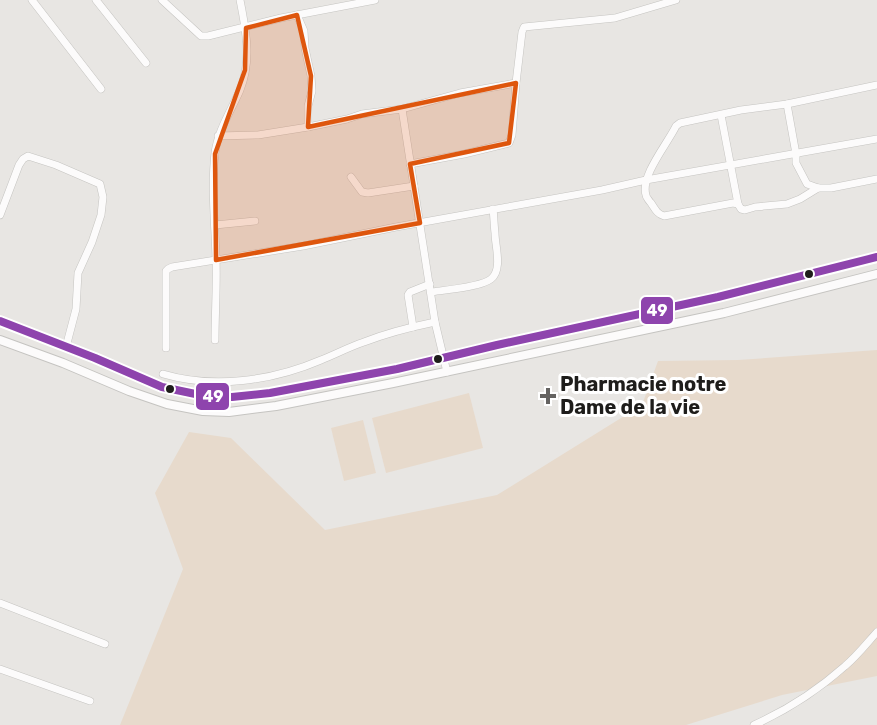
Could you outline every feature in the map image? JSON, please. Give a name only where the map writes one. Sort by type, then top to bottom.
[{"type":"main road","points":[[0,321],[162,387],[205,396],[232,397],[270,393],[361,376],[718,297],[877,257]]},
{"type":"main road","points":[[0,340],[167,404],[204,411],[229,412],[259,409],[447,372],[724,313],[877,274]]},
{"type":"street","points":[[32,0],[101,89]]},
{"type":"street","points":[[96,0],[146,63]]},
{"type":"street","points":[[162,0],[201,36],[375,0]]},
{"type":"street","points":[[215,340],[216,260],[213,193],[215,154],[218,136],[241,87],[246,70],[246,28],[240,0]]},
{"type":"street","points":[[411,164],[509,143],[512,135],[524,27],[615,18],[676,0]]},
{"type":"street","points":[[297,15],[304,31],[311,76],[312,91],[308,106],[308,127]]},
{"type":"street","points":[[218,136],[258,135],[308,127],[362,114],[402,109],[460,93],[516,83]]},
{"type":"street","points":[[738,204],[723,204],[660,215],[646,197],[646,180],[676,126],[681,123],[877,85]]},
{"type":"street","points":[[787,104],[796,163],[807,184],[818,188],[831,188],[877,179]]},
{"type":"street","points":[[402,109],[435,322],[447,372]]},
{"type":"street","points":[[721,115],[738,204],[741,208],[745,210],[787,204],[818,188]]},
{"type":"street","points":[[166,348],[166,272],[168,268],[303,246],[646,180],[877,139]]},
{"type":"street","points":[[0,215],[19,165],[28,156],[100,184],[104,197],[101,215],[78,273],[76,309],[66,347]]},
{"type":"street","points":[[351,177],[362,192],[368,193],[414,186]]},
{"type":"street","points":[[413,327],[408,295],[410,292],[430,288],[476,285],[491,279],[496,272],[498,257],[493,209]]},
{"type":"street","points":[[215,225],[255,221]]},
{"type":"street","points":[[163,375],[180,380],[203,382],[246,380],[283,373],[320,361],[365,341],[435,322]]},
{"type":"street","points":[[0,603],[105,644]]},
{"type":"street","points":[[754,725],[812,693],[847,665],[877,632]]},
{"type":"street","points":[[0,669],[90,700]]},
{"type":"highlighted area","points":[[297,15],[311,76],[308,127],[516,83],[509,143],[410,164],[420,223],[216,260],[215,154],[245,70],[246,28]]},
{"type":"shaded area","points":[[877,350],[877,676],[782,695],[686,725],[120,725],[183,569],[155,493],[189,432],[231,438],[325,530],[497,495],[642,405],[658,361],[738,360]]},
{"type":"shaded area","points":[[469,393],[483,448],[386,473],[372,418]]},
{"type":"shaded area","points":[[363,420],[376,473],[344,481],[331,428]]},
{"type":"transit line","name":"49","points":[[0,321],[162,387],[205,396],[232,397],[270,393],[397,369],[718,297],[877,257]]},
{"type":"place","name":"Pharmacie notre Dame de la vie","points":[[548,396]]}]
